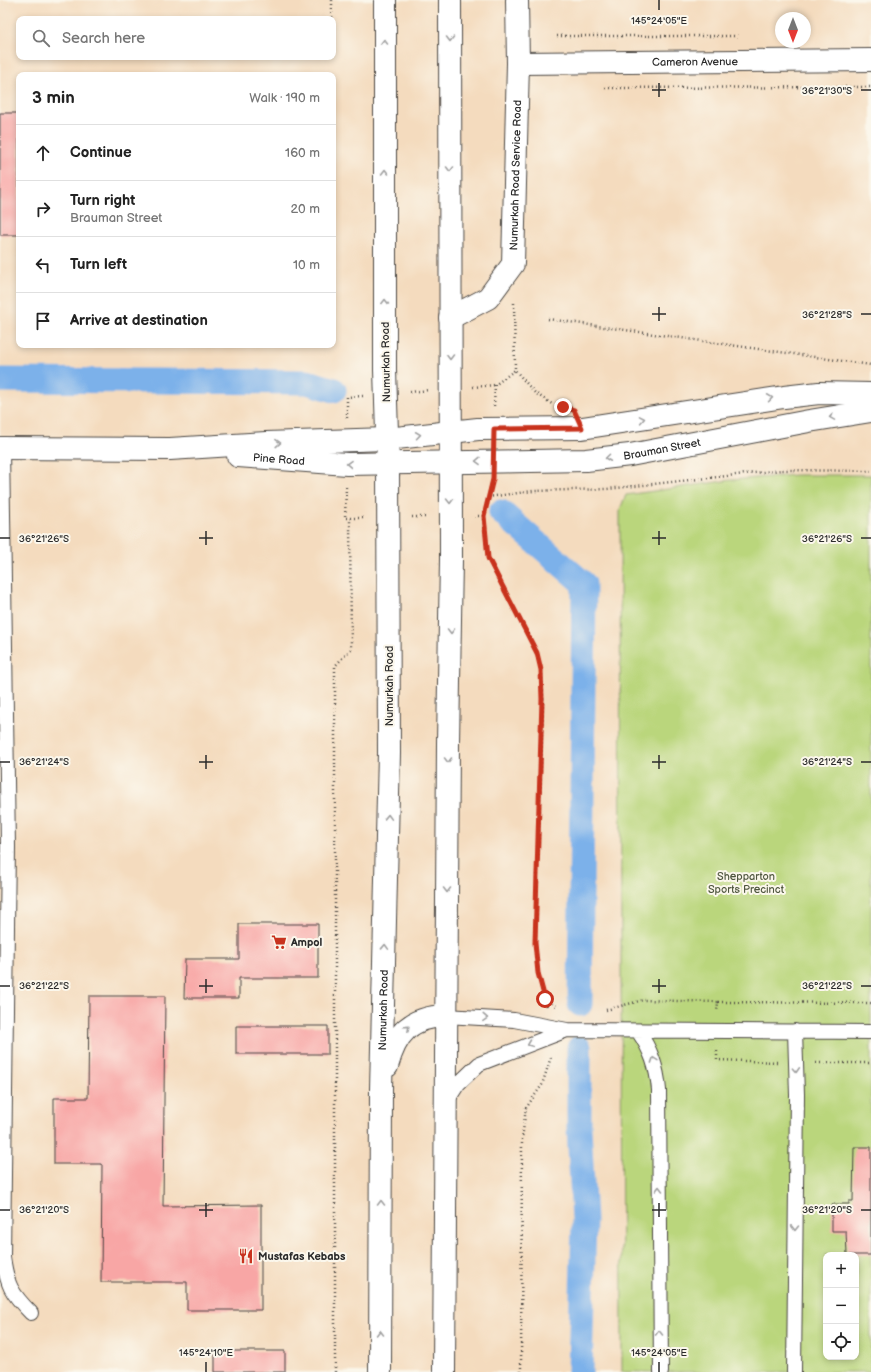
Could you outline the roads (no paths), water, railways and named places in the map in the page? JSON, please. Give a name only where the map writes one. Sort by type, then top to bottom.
[{"type":"main road","name":"Numurkah Road","points":[[380,1372],[382,1089],[389,753],[384,0]]},
{"type":"main road","points":[[444,1372],[445,1106],[451,598],[450,0]]},
{"type":"main road","name":"Numurkah Road Service Road","points":[[450,318],[488,298],[514,264],[518,62],[517,0]]},
{"type":"main road","name":"Cameron Avenue","points":[[518,62],[871,60]]},
{"type":"main road","points":[[450,431],[582,428],[784,397],[819,393],[871,394]]},
{"type":"main road","name":"Brauman Street","points":[[450,462],[586,460],[630,455],[808,421],[871,411]]},
{"type":"main road","points":[[582,428],[586,460]]},
{"type":"main road","name":"Pine Road","points":[[1,448],[170,449],[266,443],[387,439],[450,431]]},
{"type":"main road","name":"Pine Road","points":[[170,449],[326,464],[450,462]]},
{"type":"main road","points":[[382,1089],[394,1044],[405,1029],[419,1020],[446,1016]]},
{"type":"lane","points":[[1,448],[8,846],[3,1257],[7,1281],[17,1299],[31,1313]]},
{"type":"lane","points":[[446,1016],[502,1018],[551,1031],[871,1032]]},
{"type":"lane","points":[[445,1106],[454,1090],[475,1067],[551,1031]]},
{"type":"lane","points":[[638,1031],[652,1055],[657,1068],[659,1090],[661,1372]]},
{"type":"lane","points":[[794,1031],[797,1095],[794,1372]]},
{"type":"waterway","points":[[0,380],[307,382],[334,390]]},
{"type":"waterway","points":[[501,512],[584,584],[580,1004]]},
{"type":"waterway","points":[[579,1048],[579,1128],[584,1220],[580,1372]]},
{"type":"place","name":"Ampol","points":[[279,942]]},
{"type":"place","name":"Mustafas Kebabs","points":[[246,1256]]},
{"type":"park label","name":"Shepparton Sports Precinct","points":[[746,882]]}]
